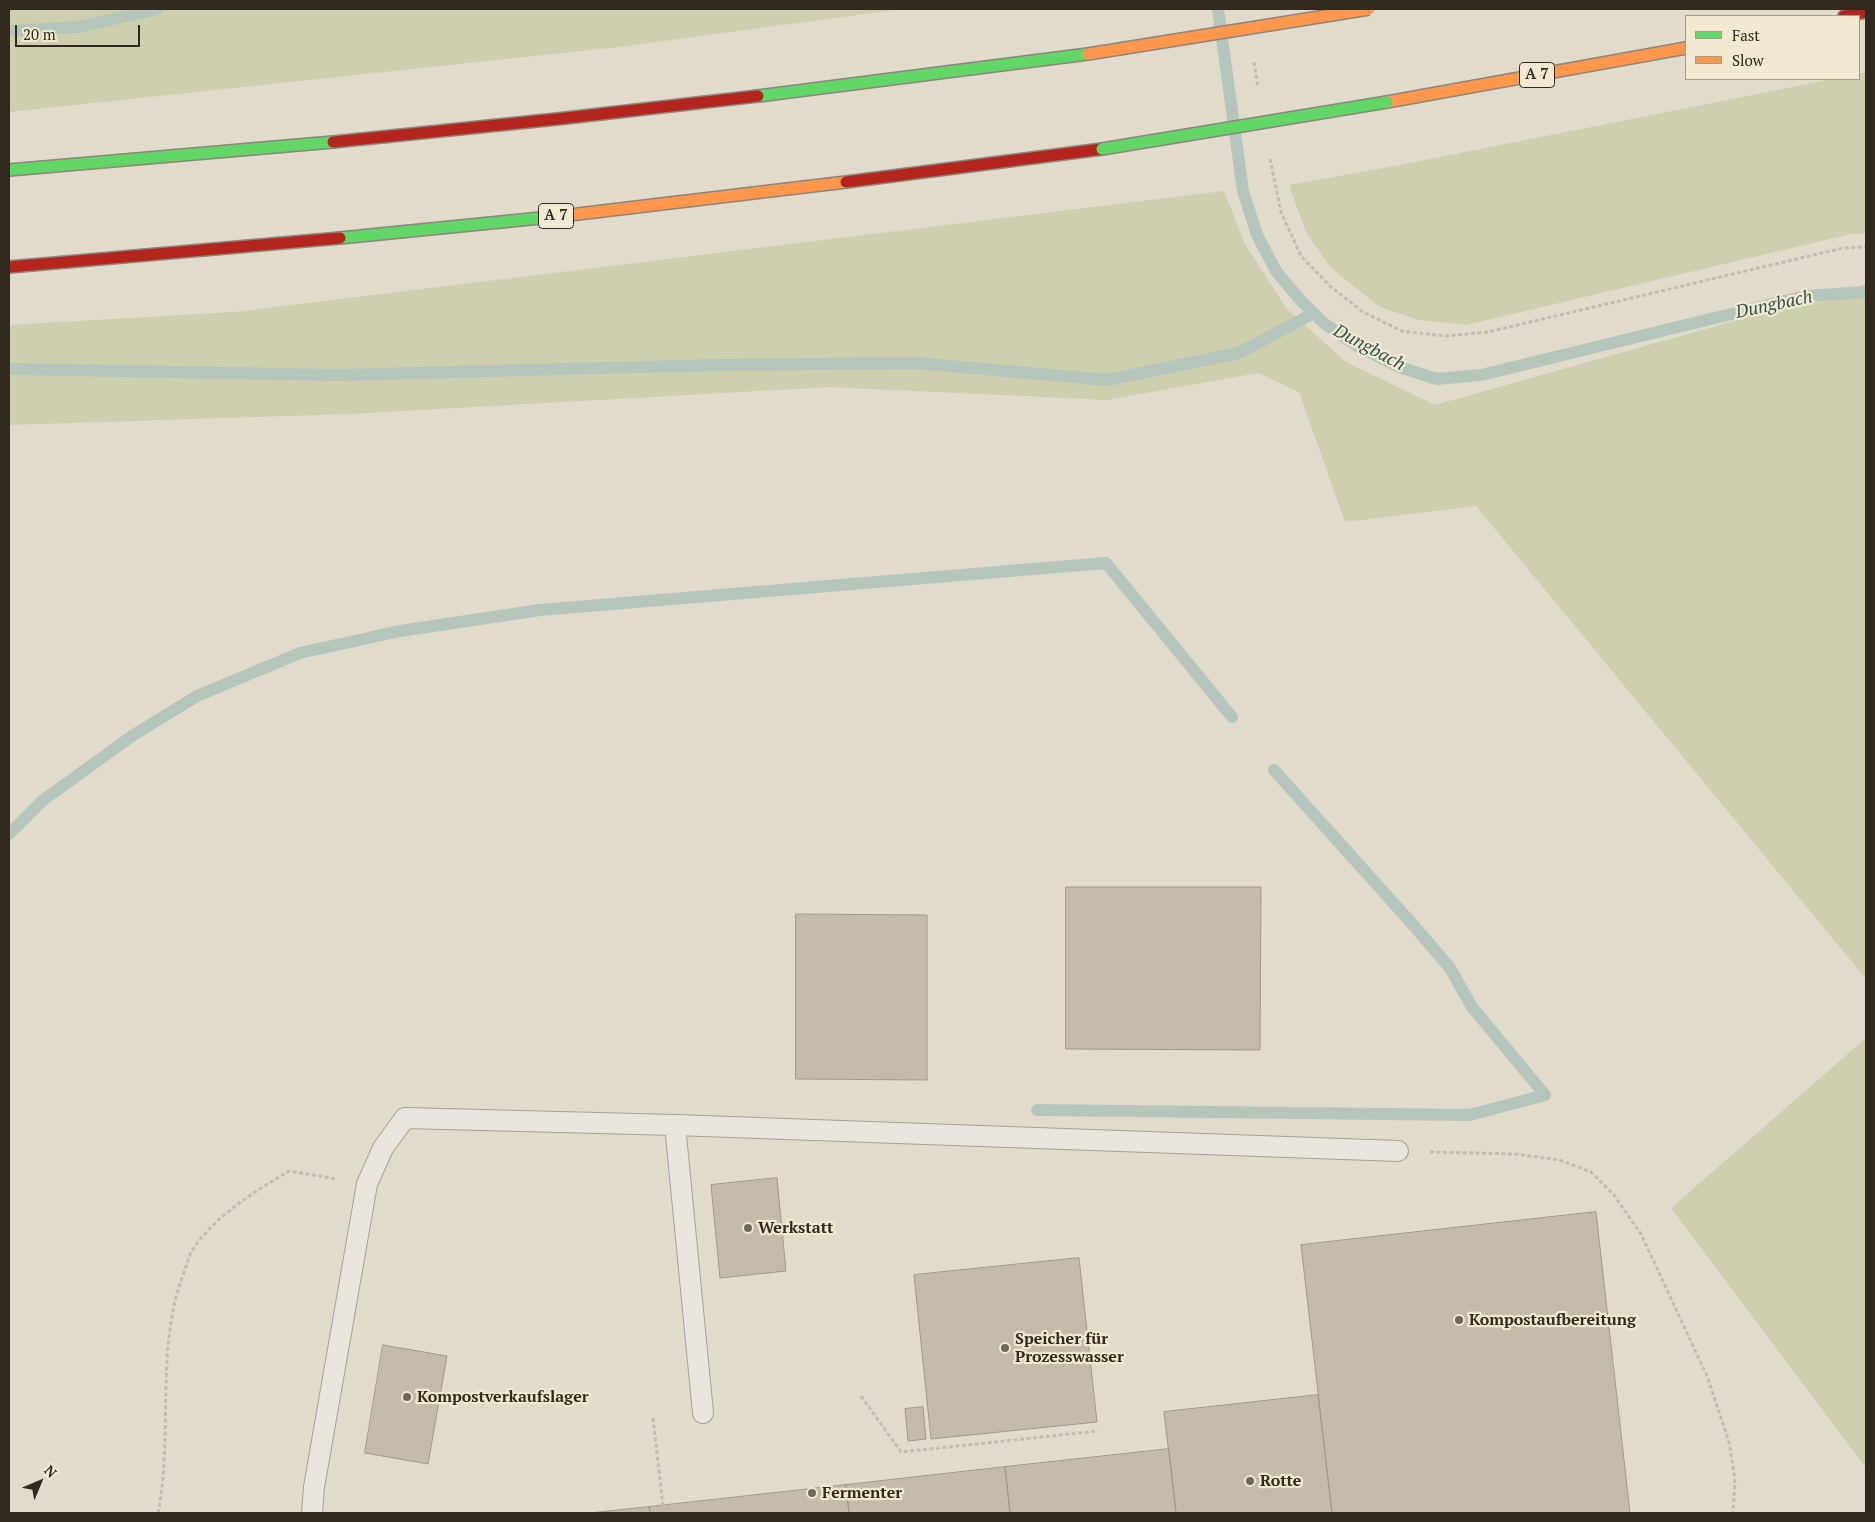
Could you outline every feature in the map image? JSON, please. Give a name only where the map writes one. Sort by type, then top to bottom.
[{"type":"highway","points":[[9,170],[175,157],[490,126],[784,93],[1088,54],[1369,9]]},
{"type":"highway","points":[[1850,15],[1866,12]]},
{"type":"highway","name":"A 7","points":[[9,267],[220,250],[515,221],[808,187],[1102,149],[1387,102],[1685,48]]},
{"type":"lane","points":[[312,1513],[314,1487],[367,1184],[383,1148],[405,1118],[675,1125],[1398,1151]]},
{"type":"lane","points":[[675,1125],[703,1413]]},
{"type":"path","points":[[1275,190],[1281,212],[1301,256],[1331,287],[1363,312],[1402,331],[1446,336],[1488,332],[1843,248],[1866,247]]},
{"type":"path","points":[[1398,1151],[1515,1154],[1559,1160],[1591,1172],[1614,1195],[1641,1234],[1707,1376],[1729,1442],[1735,1479],[1733,1513]]},
{"type":"path","points":[[158,1513],[165,1461],[169,1331],[179,1284],[193,1250],[217,1221],[246,1198],[290,1171],[367,1184]]},
{"type":"path","points":[[861,1396],[901,1452],[1098,1432]]},
{"type":"path","points":[[653,1418],[663,1506]]},
{"type":"green space","points":[[9,9],[902,9],[619,47],[9,112]]},
{"type":"green space","points":[[1866,72],[1866,234],[1851,234],[1466,325],[1419,320],[1380,307],[1331,268],[1306,232],[1289,185],[1400,165],[1828,80],[1860,80],[1860,74]]},
{"type":"green space","points":[[1224,191],[1245,244],[1286,308],[1346,362],[1435,405],[1866,284],[1866,979],[1476,506],[1345,522],[1299,392],[1258,373],[1107,400],[830,387],[350,414],[9,425],[9,325],[234,312]]},
{"type":"green space","points":[[1866,1038],[1866,1468],[1671,1208]]},
{"type":"building","points":[[1066,887],[1261,887],[1260,1050],[1066,1049]]},
{"type":"building","points":[[796,914],[927,915],[927,1080],[796,1079]]},
{"type":"building","name":"Werkstatt","points":[[777,1178],[786,1271],[720,1278],[711,1185]]},
{"type":"building","name":"Kompostaufbereitung","points":[[1596,1212],[1630,1513],[1332,1513],[1301,1245]]},
{"type":"building","name":"Speicher für Prozesswasser","points":[[1079,1258],[1097,1422],[931,1439],[914,1275]]},
{"type":"building","name":"Kompostverkaufslager","points":[[383,1345],[447,1356],[428,1464],[365,1453]]},
{"type":"building","name":"Rotte","points":[[1318,1395],[1332,1513],[1176,1513],[1164,1412]]},
{"type":"building","points":[[923,1407],[926,1439],[908,1441],[905,1409]]},
{"type":"building","points":[[1169,1449],[1176,1513],[1010,1513],[1005,1467]]},
{"type":"building","points":[[1005,1467],[1010,1513],[849,1513],[846,1485]]},
{"type":"building","name":"Fermenter","points":[[846,1485],[849,1513],[650,1513],[649,1507]]},
{"type":"building","points":[[649,1507],[650,1513],[590,1513]]},
{"type":"waterway","points":[[9,31],[79,27],[157,9]]},
{"type":"waterway","name":"Dungbach","points":[[1218,9],[1243,191],[1257,235],[1276,271],[1302,302],[1325,324],[1359,347],[1399,367],[1437,379],[1481,375],[1805,296],[1866,292]]},
{"type":"waterway","points":[[9,369],[339,375],[715,365],[916,363],[1107,380],[1239,353],[1314,313]]},
{"type":"waterway","points":[[9,834],[42,801],[132,736],[197,696],[300,653],[400,631],[540,610],[1106,563],[1232,717]]},
{"type":"waterway","points":[[1037,1110],[1470,1115],[1545,1095],[1472,1007],[1450,968],[1274,770]]},
{"type":"traffic: fast","points":[[758,96],[1088,54]]},
{"type":"traffic: fast","points":[[1102,149],[1387,102]]},
{"type":"traffic: fast","points":[[9,170],[333,142]]},
{"type":"traffic: fast","points":[[340,238],[561,216]]},
{"type":"traffic: slow","points":[[1088,54],[1369,9]]},
{"type":"traffic: slow","points":[[1387,102],[1685,48]]},
{"type":"traffic: slow","points":[[561,216],[846,182]]},
{"type":"traffic: jam","points":[[1850,15],[1866,12]]},
{"type":"traffic: jam","points":[[333,142],[758,96]]},
{"type":"traffic: jam","points":[[846,182],[1102,149]]},
{"type":"traffic: jam","points":[[9,267],[340,238]]},
{"type":"place","name":"Werkstatt","points":[[748,1228]]},
{"type":"place","name":"Kompostaufbereitung","points":[[1459,1320]]},
{"type":"place","name":"Speicher für Prozesswasser","points":[[1005,1348]]},
{"type":"place","name":"Kompostverkaufslager","points":[[407,1397]]},
{"type":"place","name":"Rotte","points":[[1250,1481]]},
{"type":"place","name":"Fermenter","points":[[812,1493]]}]
